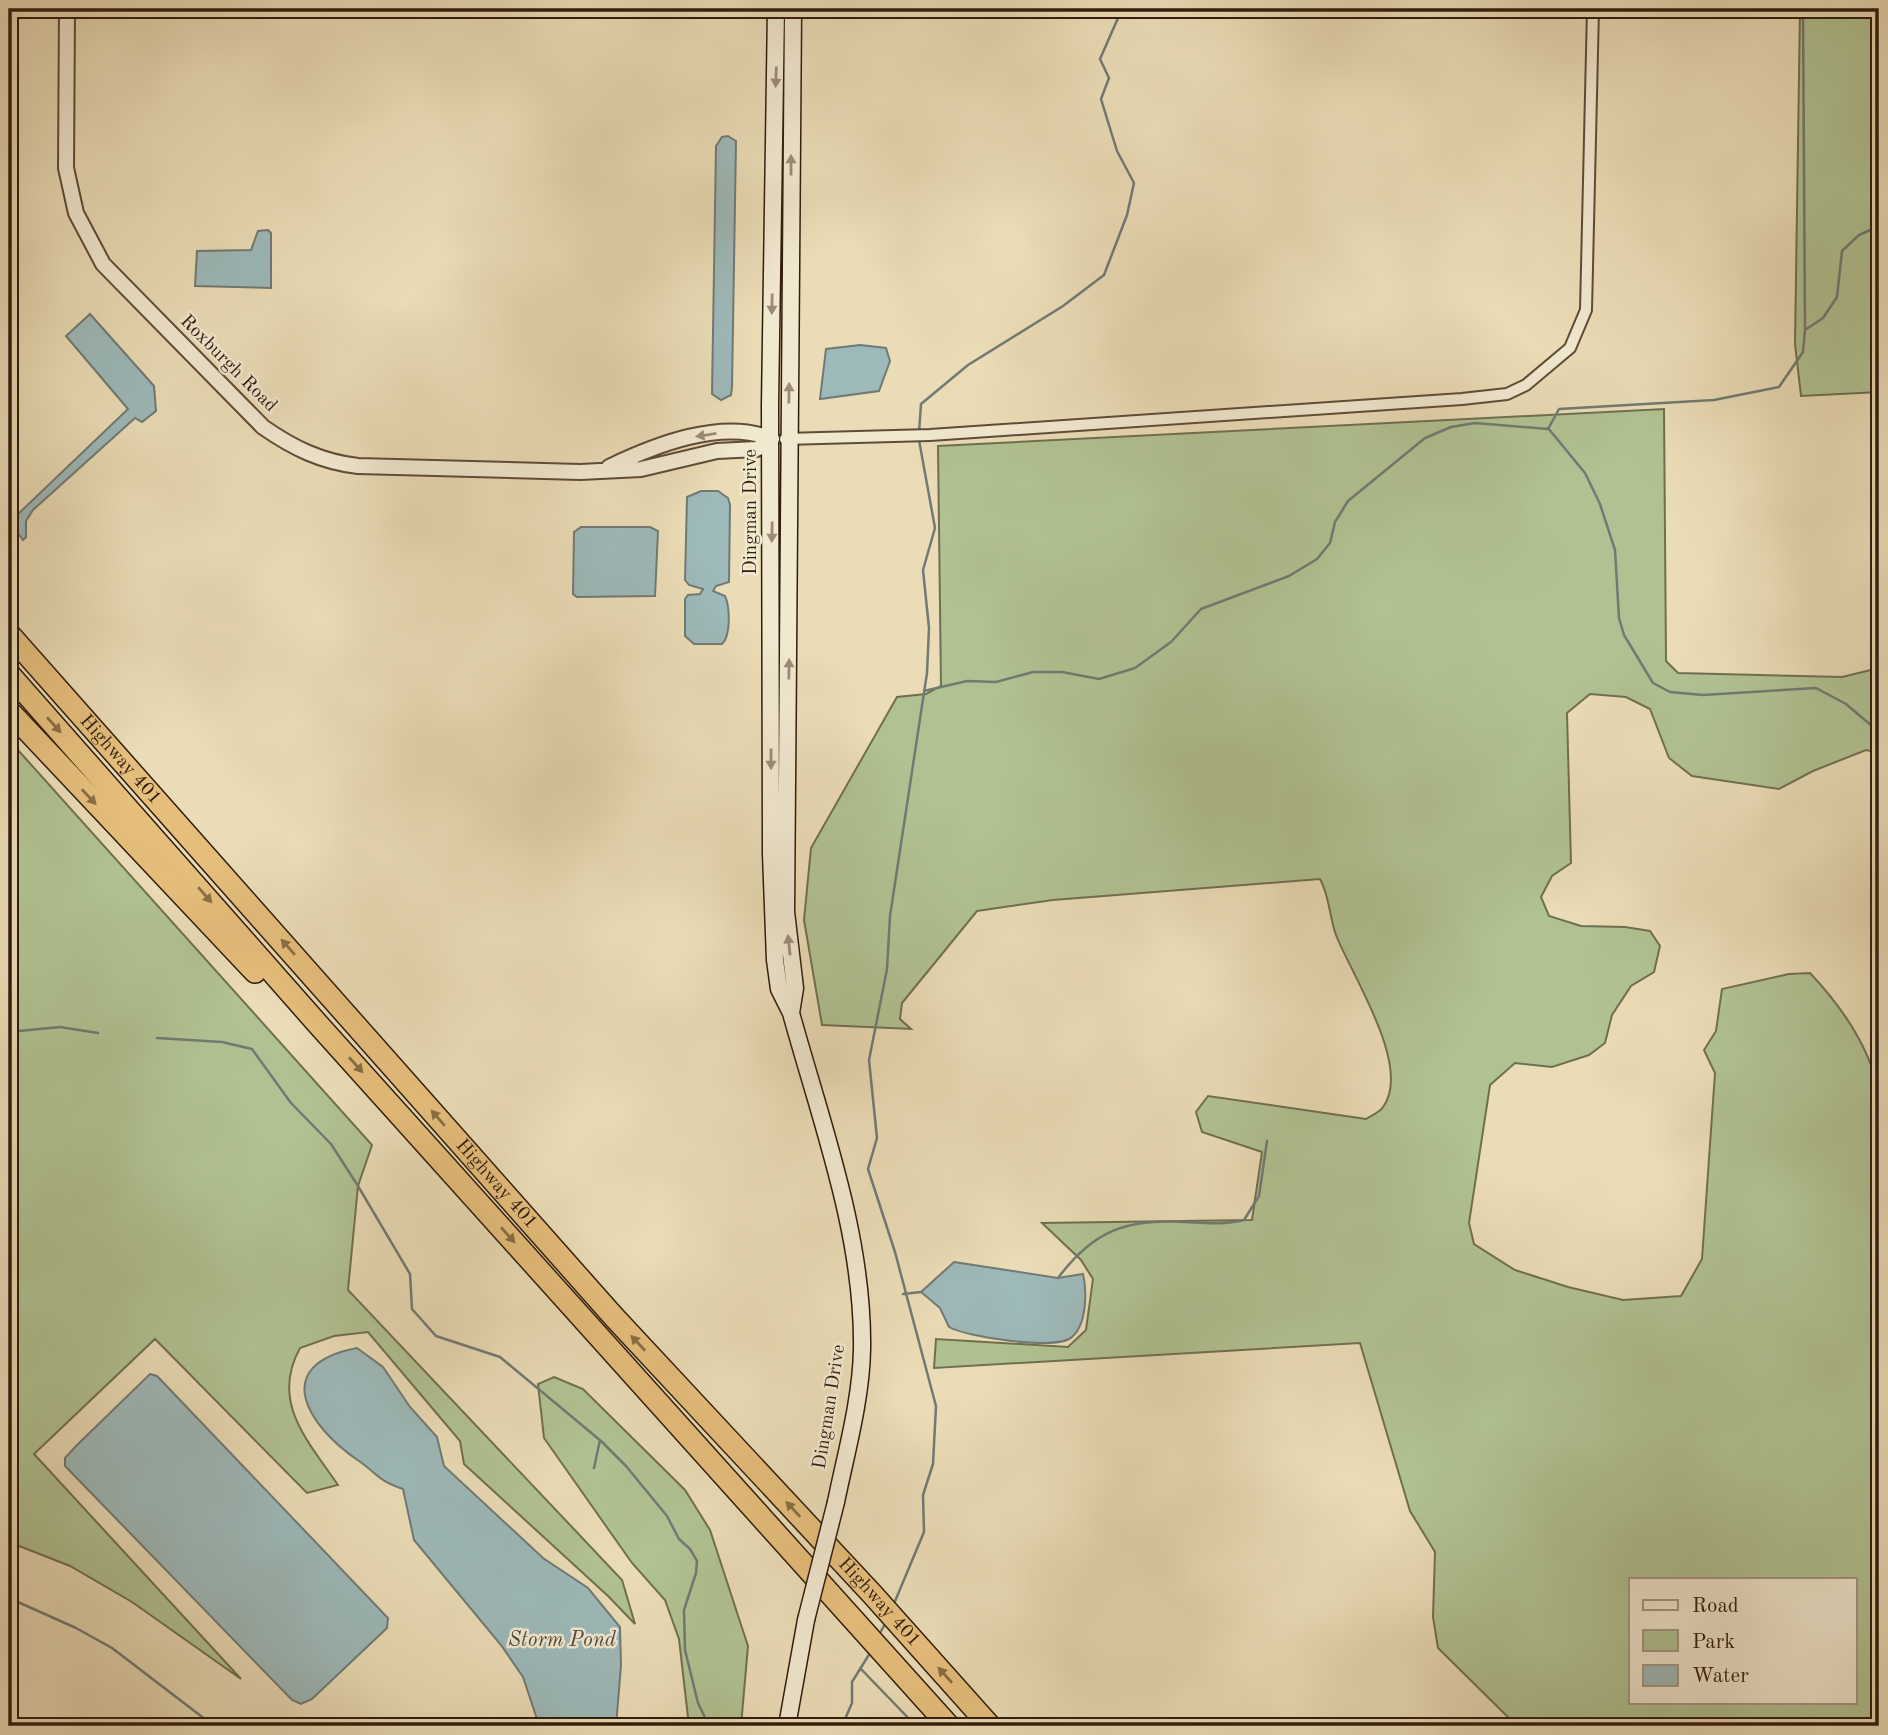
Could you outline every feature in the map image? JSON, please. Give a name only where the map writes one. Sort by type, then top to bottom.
[{"type":"highway","name":"Highway 401","points":[[9,634],[614,1317],[873,1595],[990,1726]]},
{"type":"highway","name":"Highway 401","points":[[9,674],[316,1022],[949,1726]]},
{"type":"highway","points":[[9,711],[288,1007],[316,1022]]},
{"type":"main road","name":"Dingman Drive","points":[[776,9],[781,439]]},
{"type":"main road","name":"Dingman Drive","points":[[787,1726],[806,1620],[836,1502],[862,1352],[860,1287],[835,1174],[791,1013],[779,989],[772,898],[793,9]]},
{"type":"street","name":"Roxburgh Road","points":[[67,9],[66,168],[70,194],[80,222],[103,264],[263,427],[302,451],[324,460],[358,466],[580,472],[606,468],[638,453],[694,437],[757,433],[781,439]]},
{"type":"street","points":[[781,439],[930,435],[1462,399],[1507,394],[1526,385],[1570,348],[1586,310],[1593,9]]},
{"type":"green space","points":[[1800,9],[1879,9],[1879,392],[1801,396],[1795,344]]},
{"type":"green space","points":[[1664,409],[1666,661],[1678,673],[1842,677],[1879,668],[1879,753],[1866,750],[1813,771],[1779,789],[1692,776],[1669,758],[1650,709],[1626,697],[1590,694],[1567,713],[1571,863],[1552,876],[1541,897],[1549,916],[1581,926],[1625,927],[1650,931],[1660,946],[1654,972],[1631,986],[1612,1015],[1605,1043],[1589,1055],[1552,1067],[1515,1063],[1490,1085],[1469,1223],[1474,1244],[1515,1270],[1568,1287],[1623,1300],[1681,1296],[1702,1259],[1715,1073],[1704,1050],[1716,1031],[1722,989],[1789,974],[1810,973],[1833,1000],[1862,1044],[1879,1093],[1876,1312],[1879,1329],[1879,1726],[1517,1726],[1438,1648],[1433,1617],[1435,1552],[1410,1511],[1360,1343],[934,1368],[936,1339],[1068,1347],[1086,1330],[1093,1279],[1081,1260],[1042,1223],[1252,1220],[1262,1152],[1202,1132],[1196,1112],[1208,1096],[1366,1119],[1383,1107],[1390,1090],[1390,1068],[1385,1045],[1336,935],[1320,879],[1053,900],[977,911],[902,1003],[900,1019],[911,1029],[822,1025],[804,920],[811,848],[897,697],[926,694],[941,686],[938,446]]},
{"type":"green space","points":[[9,740],[372,1145],[358,1186],[348,1290],[622,1580],[635,1624],[464,1464],[460,1441],[368,1332],[334,1336],[300,1348],[292,1368],[289,1386],[296,1420],[338,1485],[307,1493],[155,1339],[34,1454],[241,1679],[132,1602],[70,1566],[9,1542]]},
{"type":"green space","points":[[554,1377],[583,1389],[685,1490],[710,1530],[748,1646],[741,1726],[689,1726],[679,1639],[665,1600],[632,1563],[544,1438],[538,1384]]},
{"type":"water","points":[[728,136],[736,141],[732,387],[731,395],[721,400],[712,394],[716,146],[722,137]]},
{"type":"water","points":[[268,230],[271,233],[271,288],[195,286],[197,251],[251,250],[258,231]]},
{"type":"water","points":[[90,314],[154,386],[156,411],[142,422],[135,418],[33,510],[26,521],[26,537],[23,540],[14,528],[15,517],[128,409],[66,336]]},
{"type":"water","points":[[860,345],[886,348],[890,361],[879,391],[820,399],[826,349]]},
{"type":"water","points":[[701,491],[718,491],[728,498],[730,505],[729,582],[716,586],[713,591],[725,596],[728,607],[727,635],[722,644],[694,644],[685,636],[685,599],[688,595],[700,594],[703,589],[689,585],[685,580],[687,497]]},
{"type":"water","points":[[581,527],[650,527],[658,531],[655,596],[577,597],[573,594],[574,532]]},
{"type":"water","points":[[954,1262],[1058,1278],[1083,1274],[1085,1307],[1081,1324],[1072,1337],[1049,1343],[973,1335],[949,1327],[940,1308],[921,1292]]},
{"type":"water","name":"Storm Pond","points":[[357,1348],[383,1367],[410,1407],[437,1437],[444,1466],[543,1558],[588,1588],[620,1627],[621,1665],[616,1726],[539,1725],[523,1677],[501,1645],[414,1540],[403,1489],[383,1480],[340,1447],[312,1414],[306,1398],[305,1382],[313,1368],[330,1356]]},
{"type":"water","points":[[150,1374],[157,1376],[388,1618],[387,1628],[312,1699],[301,1704],[292,1700],[65,1466],[65,1458],[76,1446]]},
{"type":"waterway","points":[[919,433],[921,404],[968,365],[1063,306],[1104,275],[1127,215],[1134,183],[1117,151],[1101,99],[1109,78],[1100,59],[1122,9]]},
{"type":"waterway","points":[[1803,9],[1805,330]]},
{"type":"waterway","points":[[924,691],[967,681],[996,682],[1033,672],[1062,672],[1099,679],[1135,668],[1171,642],[1201,609],[1289,576],[1317,559],[1330,543],[1335,522],[1348,501],[1425,438],[1451,427],[1475,423],[1548,429],[1559,409],[1714,400],[1779,387],[1803,352],[1805,330],[1823,318],[1837,297],[1842,251],[1859,235],[1879,226]]},
{"type":"waterway","points":[[1548,428],[1585,473],[1600,504],[1615,550],[1619,618],[1624,635],[1653,683],[1670,692],[1703,695],[1816,688],[1846,704],[1879,732]]},
{"type":"waterway","points":[[893,1606],[924,1532],[923,1495],[933,1464],[936,1406],[895,1252],[868,1169],[877,1138],[869,1060],[887,969],[890,916],[927,673],[929,628],[923,570],[935,528],[919,440]]},
{"type":"waterway","points":[[9,1032],[60,1027],[98,1033]]},
{"type":"waterway","points":[[157,1038],[222,1042],[252,1049],[291,1103],[331,1144],[358,1186],[410,1274],[412,1309],[436,1336],[500,1357],[601,1441],[626,1466],[667,1516],[679,1539],[690,1549],[697,1561],[696,1573],[684,1610],[685,1650],[698,1703],[709,1726]]},
{"type":"waterway","points":[[1058,1278],[1071,1262],[1098,1238],[1128,1226],[1164,1222],[1229,1223],[1244,1220],[1259,1196],[1267,1141]]},
{"type":"waterway","points":[[903,1294],[921,1292]]},
{"type":"waterway","points":[[594,1468],[600,1440]]},
{"type":"waterway","points":[[9,1598],[76,1628],[112,1648],[214,1726]]},
{"type":"waterway","points":[[879,1635],[886,1622]]},
{"type":"waterway","points":[[842,1726],[852,1703],[852,1682],[870,1653]]},
{"type":"waterway","points":[[861,1669],[916,1726]]}]
